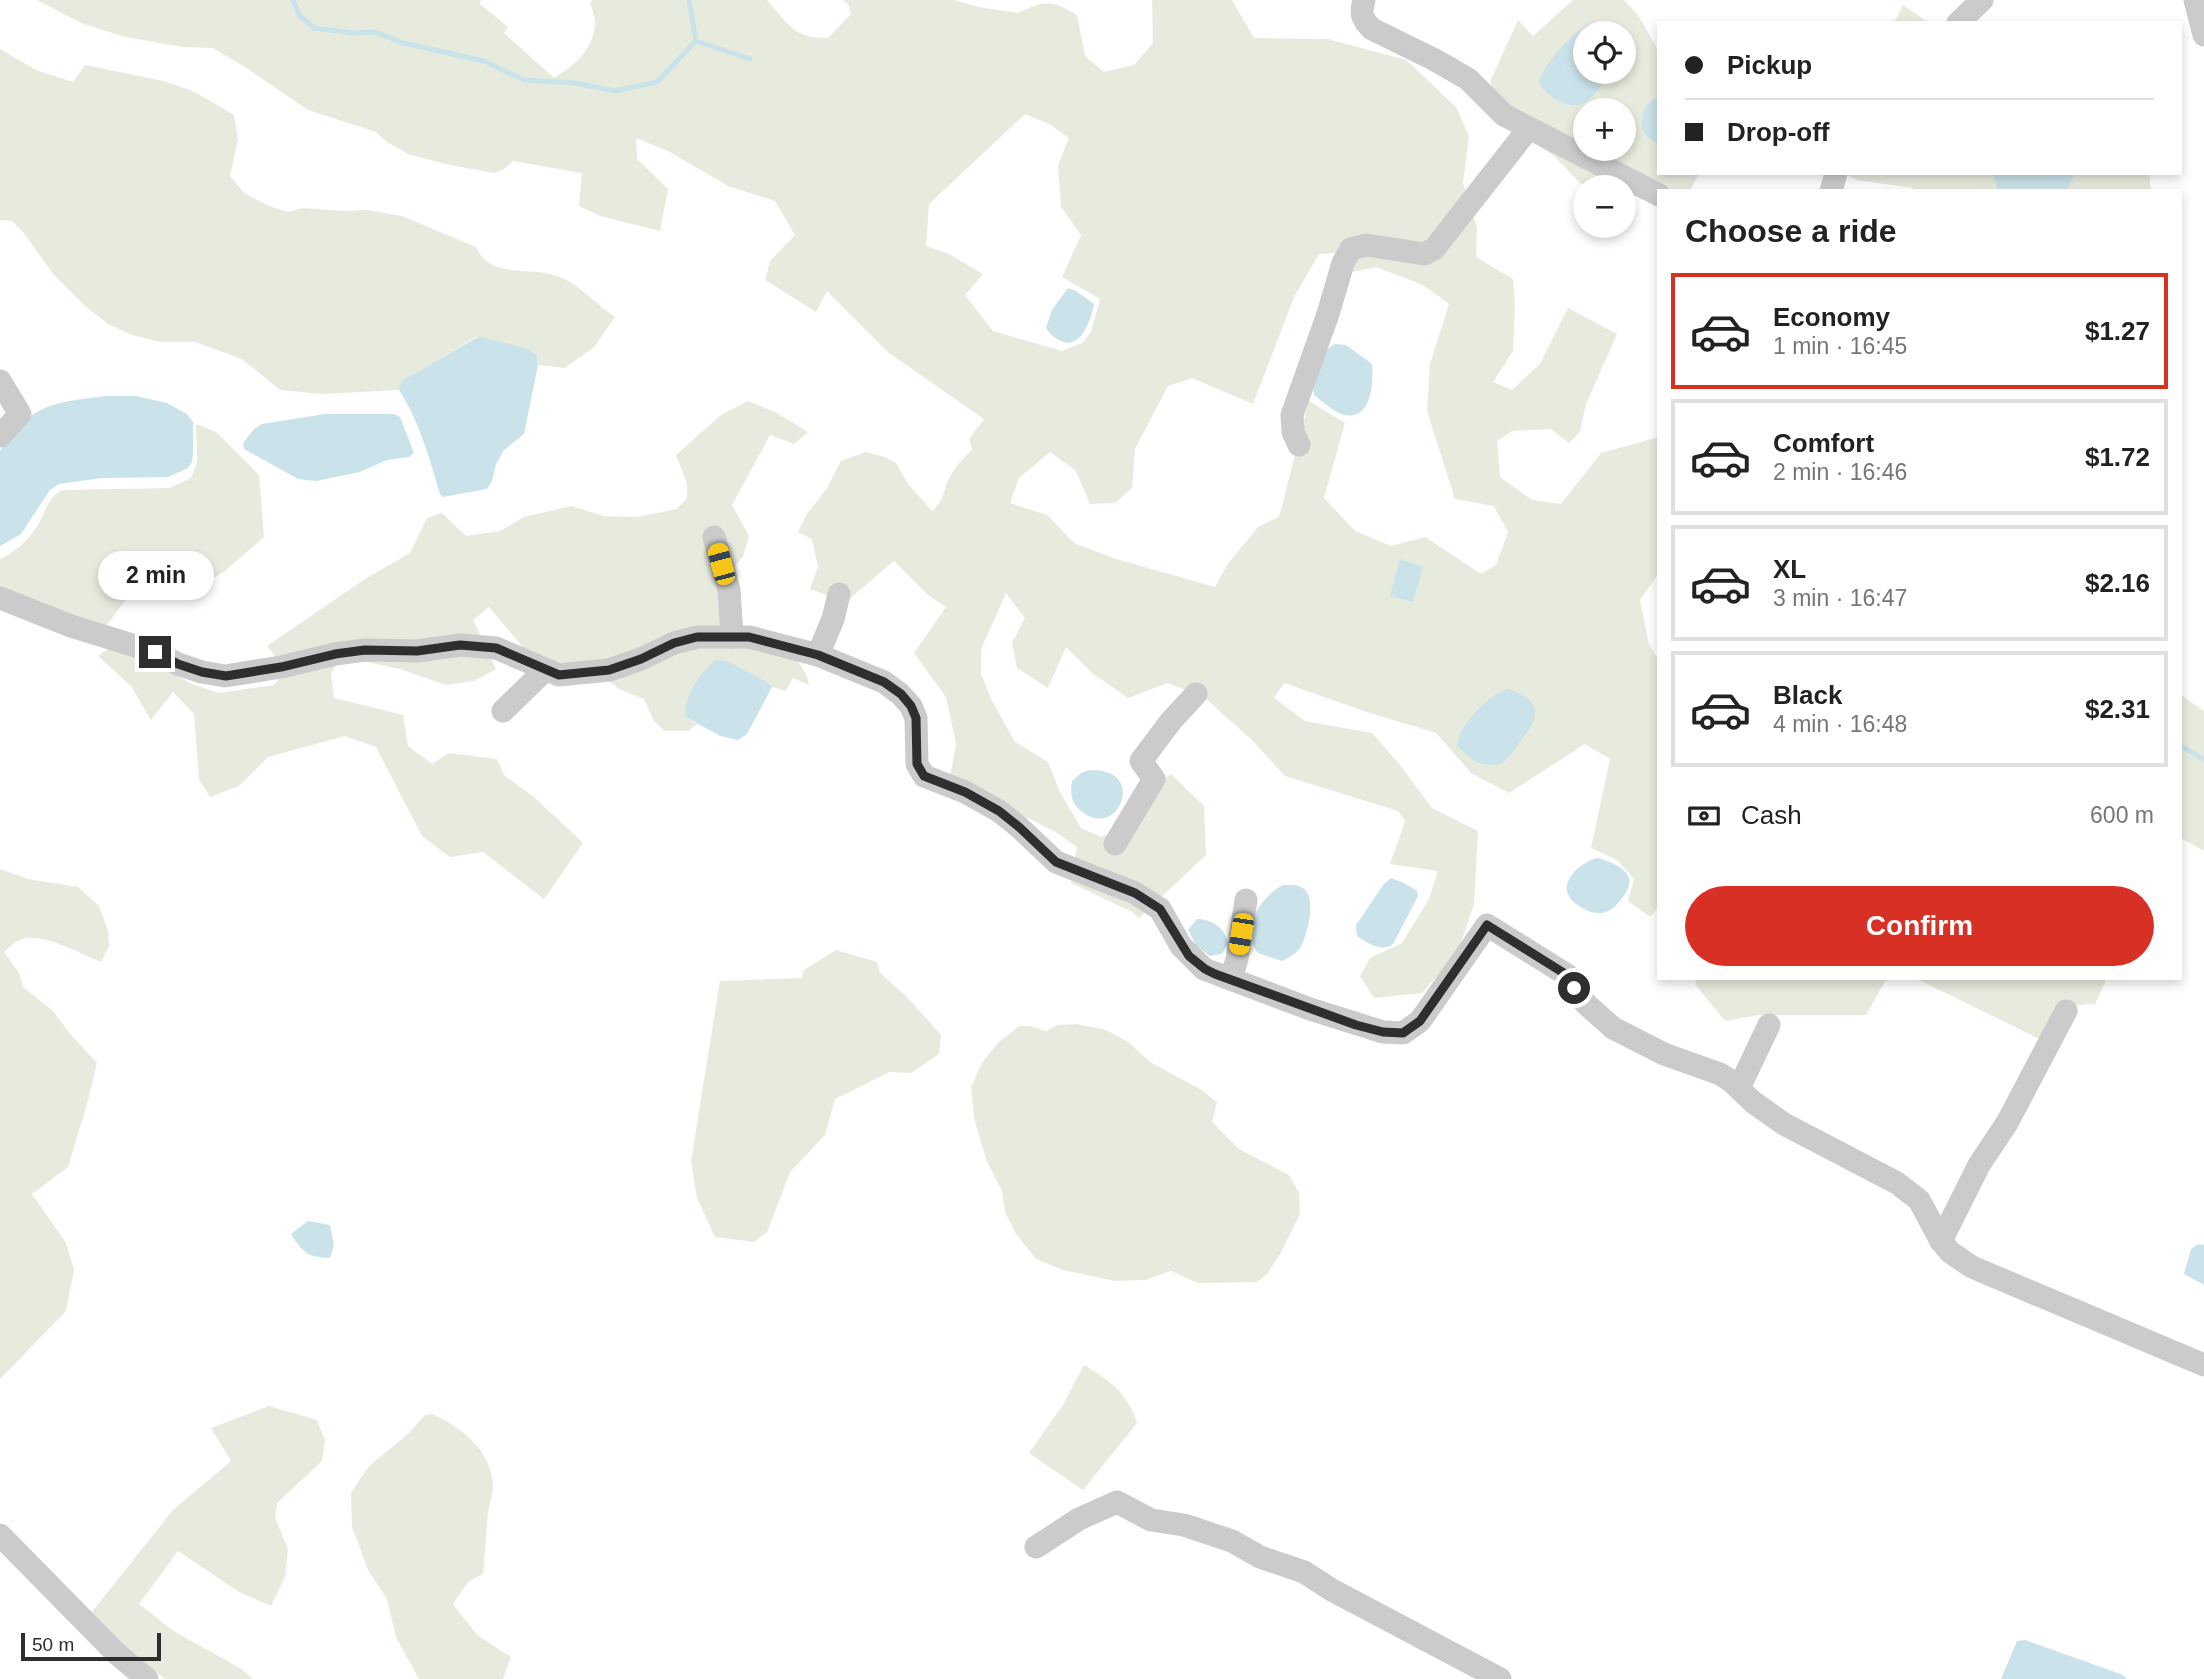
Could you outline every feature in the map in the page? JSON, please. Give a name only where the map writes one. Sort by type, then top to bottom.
[{"type":"street","points":[[1364,0],[1360,13],[1372,29],[1468,79],[1504,115],[1657,194]]},
{"type":"street","points":[[1960,21],[1982,0]]},
{"type":"street","points":[[2195,0],[2204,35]]},
{"type":"street","points":[[1299,445],[1293,432],[1293,415],[1343,263],[1351,249],[1367,246],[1424,254],[1434,249],[1529,128]]},
{"type":"street","points":[[0,381],[20,414],[0,436]]},
{"type":"street","points":[[714,537],[729,590],[732,637]]},
{"type":"street","points":[[818,655],[833,619],[839,594]]},
{"type":"street","points":[[0,598],[71,626],[155,652],[178,664],[226,676],[365,650],[417,651],[460,645],[496,648],[559,675],[609,670],[641,659],[674,643],[697,637],[749,637],[818,655],[884,682],[901,694],[911,706],[916,718],[917,764],[924,776],[989,805],[1019,827],[1056,862],[1135,893],[1160,909],[1189,956],[1205,969],[1356,1025],[1383,1032],[1403,1033],[1420,1021],[1487,925],[1567,975],[1586,1004],[1613,1028],[1664,1054],[1720,1074],[1784,1124],[1911,1192],[1929,1216],[1941,1241],[1956,1258],[1983,1272],[2204,1365]]},
{"type":"street","points":[[503,711],[545,670]]},
{"type":"street","points":[[1115,845],[1154,779],[1141,761],[1171,721],[1196,694]]},
{"type":"street","points":[[1231,979],[1237,959],[1246,900]]},
{"type":"street","points":[[1941,1241],[1979,1165],[2013,1111],[2066,1012]]},
{"type":"street","points":[[1739,1088],[1769,1025]]},
{"type":"street","points":[[1036,1546],[1079,1519],[1116,1502],[1151,1520],[1184,1525],[1232,1541],[1260,1557],[1304,1572],[1332,1590],[1500,1679]]},
{"type":"street","points":[[0,1535],[116,1653],[147,1679]]},
{"type":"shaded area","points":[[37,0],[481,0],[480,4],[508,27],[504,33],[554,78],[575,62],[590,42],[595,25],[590,3],[593,0],[767,0],[799,33],[828,38],[851,14],[848,4],[843,0],[954,0],[1018,13],[1042,4],[1055,4],[1077,15],[1085,56],[1104,72],[1134,65],[1153,43],[1152,0],[1232,0],[1254,38],[1328,39],[1406,60],[1456,107],[1469,136],[1463,183],[1477,227],[1476,257],[1513,279],[1513,351],[1493,382],[1512,390],[1540,364],[1568,308],[1617,334],[1586,404],[1580,432],[1569,443],[1551,429],[1512,431],[1497,441],[1500,477],[1532,500],[1561,504],[1601,453],[1657,438],[1657,576],[1640,600],[1649,644],[1657,658],[1657,908],[1650,917],[1628,901],[1634,879],[1617,860],[1591,848],[1610,759],[1585,744],[1509,793],[1471,773],[1436,733],[1284,683],[1274,698],[1305,721],[1372,733],[1432,808],[1478,831],[1474,904],[1457,954],[1422,993],[1374,998],[1360,976],[1370,958],[1402,943],[1429,899],[1438,871],[1390,864],[1405,821],[1398,811],[1285,776],[1252,740],[1205,698],[1168,683],[1128,698],[1092,673],[1066,647],[1048,688],[1017,668],[1012,643],[1025,618],[1006,593],[981,649],[981,674],[992,701],[1015,742],[1048,762],[1060,792],[1081,828],[1101,837],[1124,826],[1157,785],[1171,774],[1204,806],[1206,855],[1139,918],[1132,912],[1071,883],[1077,847],[1057,833],[950,778],[956,744],[946,697],[914,653],[946,607],[928,595],[894,561],[846,602],[810,589],[818,567],[812,539],[798,532],[841,461],[866,452],[896,463],[908,484],[932,511],[942,499],[952,472],[972,450],[969,439],[984,419],[889,353],[827,291],[816,312],[765,280],[770,261],[795,235],[775,201],[728,186],[670,152],[636,138],[637,159],[668,189],[660,231],[600,216],[579,206],[582,173],[513,161],[494,173],[408,154],[376,132],[308,110],[213,48],[183,47],[125,37],[81,23]],"holes":[[[1025,114],[1049,124],[1069,138],[1058,165],[1061,207],[1081,235],[1062,277],[1100,299],[1091,332],[1082,343],[1062,351],[993,331],[965,295],[983,274],[949,254],[926,246],[929,204]],[[1336,253],[1349,273],[1376,267],[1423,285],[1449,304],[1430,364],[1427,411],[1455,499],[1494,506],[1508,532],[1496,565],[1481,574],[1425,537],[1391,546],[1355,531],[1324,498],[1345,423],[1309,401],[1279,517],[1258,527],[1227,565],[1215,587],[1113,558],[1074,543],[1047,515],[1010,503],[1019,478],[1050,452],[1076,471],[1090,504],[1115,503],[1132,488],[1135,449],[1168,386],[1192,378],[1253,404],[1294,297],[1319,254]]]},
{"type":"shaded area","points":[[1573,0],[1624,0],[1638,15],[1657,48],[1657,175],[1698,175],[1691,189],[1664,189],[1644,182],[1636,182],[1636,175],[1573,176],[1554,156],[1505,123],[1490,82],[1518,20],[1533,36]]},
{"type":"shaded area","points":[[1903,5],[1926,21],[1895,21]]},
{"type":"shaded area","points":[[0,49],[36,70],[73,82],[85,65],[163,81],[193,91],[234,115],[238,139],[230,176],[244,193],[288,212],[302,208],[367,210],[402,216],[476,247],[482,257],[498,267],[550,274],[568,281],[615,317],[594,347],[565,368],[538,365],[538,360],[529,349],[476,337],[403,381],[399,390],[321,394],[280,390],[242,359],[195,342],[160,342],[132,335],[108,324],[84,305],[54,275],[23,232],[12,221],[0,220]]},
{"type":"shaded area","points":[[1848,175],[2149,175],[2151,189],[1914,189],[1856,180]]},
{"type":"shaded area","points":[[748,401],[775,412],[808,432],[794,444],[770,435],[732,505],[749,536],[743,556],[722,583],[728,623],[789,654],[805,673],[809,685],[793,678],[786,691],[772,687],[767,682],[686,717],[697,724],[688,731],[665,731],[654,721],[644,699],[621,690],[585,666],[558,670],[532,658],[489,607],[473,620],[496,669],[474,681],[446,685],[400,669],[342,657],[331,673],[334,698],[403,715],[408,746],[432,764],[449,753],[497,759],[504,775],[534,797],[583,843],[544,899],[483,852],[450,857],[422,836],[376,747],[345,736],[268,757],[239,786],[210,797],[199,779],[194,714],[173,692],[151,720],[131,686],[98,656],[112,646],[165,667],[189,683],[219,693],[274,685],[286,670],[267,646],[365,579],[410,553],[427,518],[442,513],[466,536],[500,531],[524,517],[571,506],[604,516],[636,517],[677,509],[687,498],[687,483],[676,455],[721,415]]},
{"type":"shaded area","points":[[196,424],[216,432],[259,475],[264,537],[224,572],[201,585],[154,562],[103,630],[0,593],[0,559],[30,536],[50,501],[57,494],[62,490],[170,488],[191,478],[197,462]]},
{"type":"shaded area","points":[[2182,696],[2204,711],[2204,851],[2182,839]]},
{"type":"shaded area","points":[[0,869],[28,879],[78,887],[99,906],[108,931],[109,946],[101,962],[51,941],[31,938],[22,939],[4,952],[19,973],[23,987],[52,1010],[97,1063],[68,1167],[32,1194],[66,1243],[74,1270],[66,1311],[0,1379]]},
{"type":"shaded area","points":[[836,950],[877,962],[880,973],[907,997],[941,1035],[939,1054],[911,1073],[889,1072],[835,1099],[825,1135],[790,1172],[767,1232],[754,1242],[715,1237],[697,1198],[691,1161],[720,981],[802,978],[804,970]]},
{"type":"shaded area","points":[[1696,980],[1886,980],[1866,1015],[1759,1015],[1725,1021],[1695,984]]},
{"type":"shaded area","points":[[1919,980],[2106,980],[2095,1004],[2077,1005],[2054,1046]]},
{"type":"shaded area","points":[[1077,1024],[1106,1030],[1128,1042],[1150,1062],[1200,1089],[1217,1102],[1212,1122],[1239,1149],[1289,1175],[1299,1193],[1300,1214],[1280,1254],[1267,1274],[1257,1282],[1198,1283],[1171,1271],[1145,1280],[1115,1281],[1063,1270],[1036,1259],[1016,1234],[1005,1212],[1002,1191],[986,1159],[974,1118],[971,1087],[982,1063],[998,1043],[1019,1026],[1046,1031],[1058,1025]]},
{"type":"shaded area","points":[[1084,1365],[1117,1389],[1129,1404],[1137,1423],[1083,1490],[1029,1453],[1063,1405]]},
{"type":"shaded area","points":[[269,1406],[317,1420],[325,1440],[322,1461],[277,1503],[275,1518],[288,1549],[285,1577],[271,1606],[239,1592],[178,1551],[139,1604],[175,1632],[240,1668],[253,1679],[165,1679],[112,1638],[91,1613],[173,1510],[231,1461],[211,1428]]},
{"type":"shaded area","points":[[432,1414],[473,1441],[487,1461],[491,1473],[493,1489],[488,1513],[483,1574],[468,1582],[453,1604],[477,1635],[511,1657],[503,1679],[419,1679],[396,1637],[387,1599],[368,1570],[352,1527],[351,1493],[369,1466],[409,1433],[425,1415]]},
{"type":"water","points":[[1573,36],[1573,84],[1603,84],[1591,98],[1573,98],[1573,105],[1566,104],[1548,94],[1539,84],[1541,76],[1559,50]]},
{"type":"water","points":[[1657,98],[1657,143],[1650,140],[1642,126],[1644,112],[1652,100]]},
{"type":"water","points":[[1994,175],[2074,175],[2067,189],[1997,189]]},
{"type":"water","points":[[1068,288],[1094,304],[1083,333],[1073,342],[1066,343],[1055,338],[1046,328],[1052,310]]},
{"type":"water","points":[[481,337],[529,349],[537,356],[538,365],[524,434],[504,450],[487,489],[443,497],[418,428],[399,390],[402,381]]},
{"type":"water","points":[[1335,344],[1346,345],[1372,364],[1369,400],[1365,408],[1351,416],[1337,412],[1314,395],[1313,386],[1325,351]]},
{"type":"water","points":[[106,396],[136,396],[167,403],[187,414],[193,422],[193,453],[188,468],[168,477],[102,478],[59,484],[50,490],[21,534],[0,546],[0,451],[23,423],[45,408]]},
{"type":"water","points":[[325,414],[394,414],[400,417],[414,453],[409,457],[387,460],[360,472],[316,481],[298,479],[244,449],[243,443],[254,429],[262,424]]},
{"type":"water","points":[[1400,559],[1423,567],[1413,602],[1390,596]]},
{"type":"water","points":[[716,660],[727,661],[772,687],[747,734],[738,740],[720,736],[686,717],[687,702],[694,686]]},
{"type":"water","points":[[1509,689],[1528,699],[1533,705],[1535,711],[1531,725],[1511,755],[1503,762],[1494,765],[1477,763],[1457,746],[1459,738],[1469,720],[1484,703]]},
{"type":"water","points":[[1090,770],[1108,772],[1119,780],[1123,790],[1116,811],[1106,817],[1094,818],[1081,811],[1073,801],[1072,781],[1081,773]]},
{"type":"water","points":[[1598,858],[1620,868],[1627,874],[1629,881],[1629,886],[1618,903],[1604,913],[1593,912],[1576,904],[1567,890],[1567,884],[1574,872]]},
{"type":"water","points":[[1391,878],[1417,891],[1418,896],[1393,944],[1384,948],[1357,936],[1356,925]]},
{"type":"water","points":[[1283,885],[1304,889],[1308,894],[1310,909],[1308,927],[1300,948],[1282,961],[1258,953],[1253,944],[1251,924],[1260,905]]},
{"type":"water","points":[[1197,919],[1213,923],[1224,933],[1228,943],[1222,954],[1210,956],[1196,945],[1188,930]]},
{"type":"water","points":[[308,1221],[330,1225],[334,1245],[330,1258],[306,1253],[291,1234]]},
{"type":"water","points":[[2198,1244],[2204,1245],[2204,1285],[2184,1274],[2191,1249]]},
{"type":"water","points":[[2025,1640],[2123,1675],[2127,1679],[2001,1679],[2017,1641]]},
{"type":"waterway","points":[[293,0],[300,16],[314,28],[353,33],[375,32],[403,43],[484,61],[524,80],[575,83],[614,91],[657,82],[696,41],[750,59]]},
{"type":"waterway","points":[[689,0],[696,41]]},
{"type":"waterway","points":[[2182,746],[2204,760]]},
{"type":"route","points":[[155,652],[178,664],[226,676],[365,650],[417,651],[477,645],[511,653],[559,675],[609,670],[641,659],[674,643],[697,637],[749,637],[773,642],[860,671],[884,682],[901,694],[911,706],[916,718],[917,764],[924,776],[980,799],[999,811],[1056,862],[1135,893],[1160,909],[1189,956],[1215,974],[1356,1025],[1394,1034],[1403,1033],[1420,1021],[1487,925],[1567,975],[1574,988]]}]
